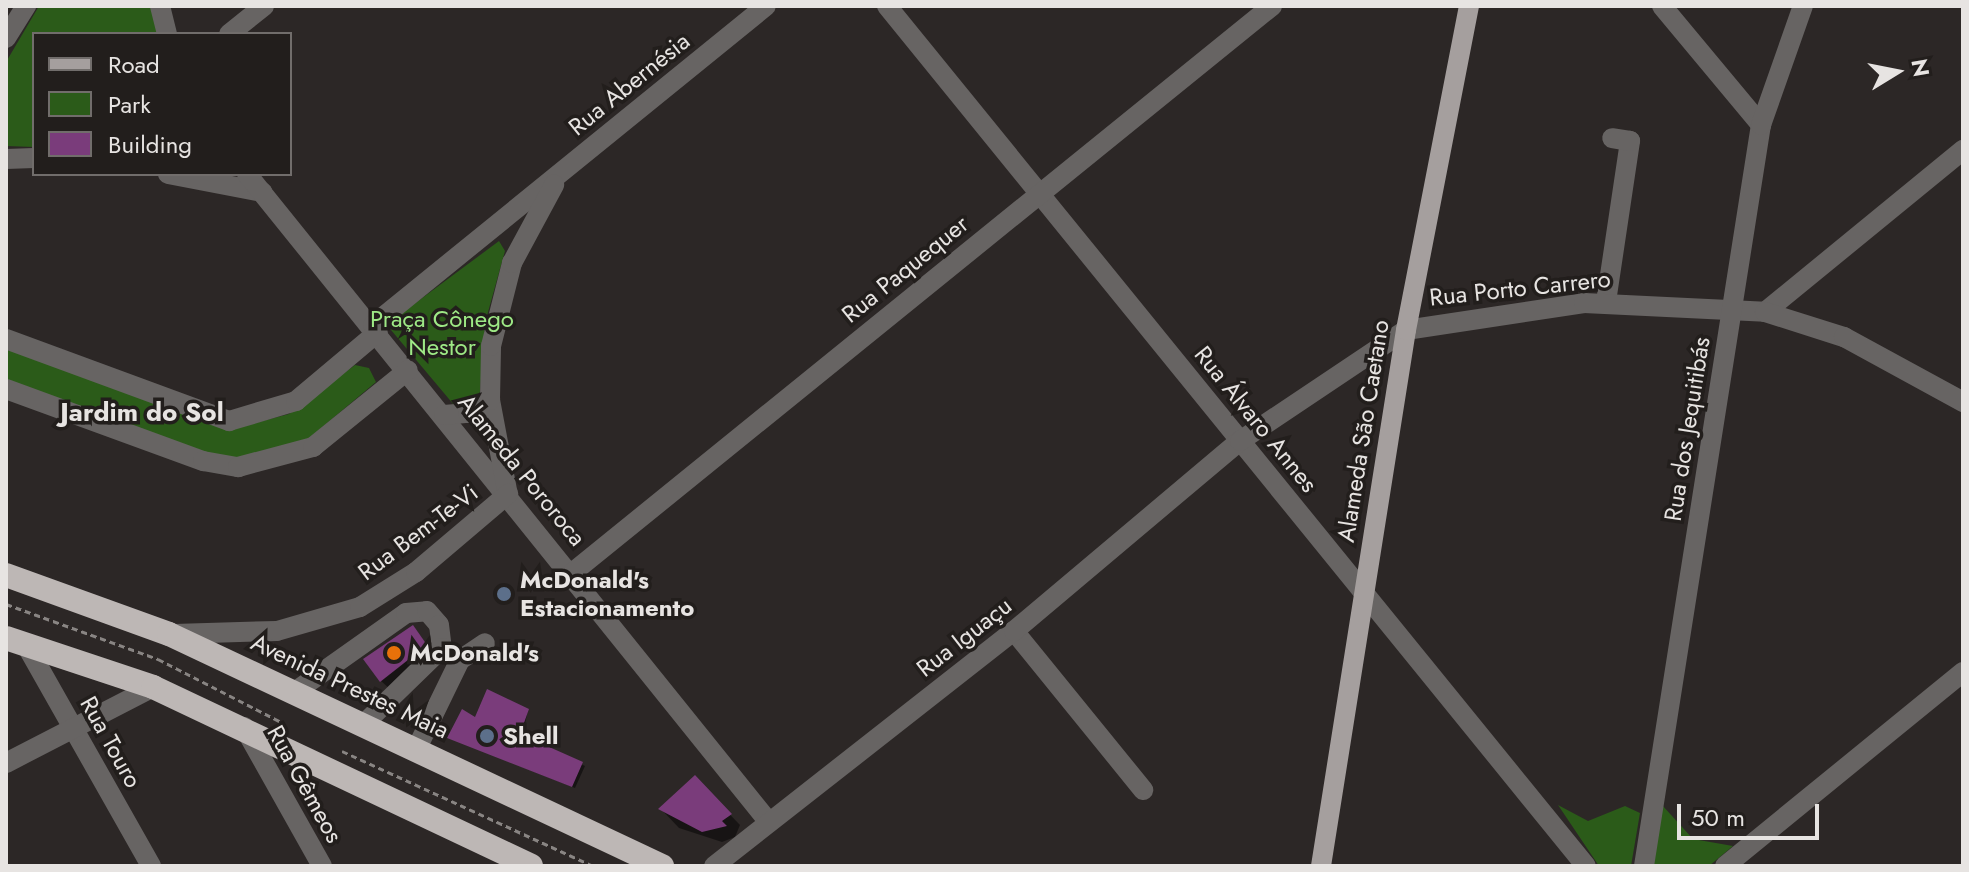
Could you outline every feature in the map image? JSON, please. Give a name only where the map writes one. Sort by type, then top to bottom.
[{"type":"highway","name":"Avenida Prestes Maia","points":[[6,575],[169,634],[365,723],[662,866]]},
{"type":"highway","points":[[16,641],[153,687],[244,727],[501,858],[531,866]]},
{"type":"main road","name":"Alameda São Caetano","points":[[1321,866],[1362,589],[1406,330],[1469,6]]},
{"type":"street","points":[[6,38],[26,6]]},
{"type":"street","points":[[160,6],[166,32]]},
{"type":"street","points":[[232,32],[264,6]]},
{"type":"street","name":"Rua Abernésia","points":[[562,172],[766,6]]},
{"type":"street","name":"Rua Álvaro Annes","points":[[887,6],[1586,866]]},
{"type":"street","name":"Rua Paquequer","points":[[572,573],[1272,6]]},
{"type":"street","points":[[1662,6],[1761,125]]},
{"type":"street","name":"Rua dos Jequitibás","points":[[1644,866],[1761,125],[1803,6]]},
{"type":"street","points":[[1606,302],[1630,141],[1612,138]]},
{"type":"street","points":[[1765,312],[1963,150]]},
{"type":"street","points":[[6,159],[32,158]]},
{"type":"street","points":[[6,339],[229,421],[296,401],[562,172]]},
{"type":"street","points":[[508,494],[490,400],[503,291],[521,242],[562,172]]},
{"type":"street","points":[[178,176],[262,192]]},
{"type":"street","name":"Alameda Pororoca","points":[[249,176],[376,329],[768,821]]},
{"type":"street","name":"Rua Porto Carrero","points":[[1240,441],[1406,330],[1606,302],[1765,312],[1844,337],[1963,402]]},
{"type":"street","points":[[6,389],[203,461],[238,467],[313,447],[408,370]]},
{"type":"street","points":[[444,415],[468,413],[490,400]]},
{"type":"street","name":"Rua Iguaçu","points":[[714,866],[1014,631],[1240,441]]},
{"type":"street","name":"Rua Bem-Te-Vi","points":[[169,634],[233,634],[299,626],[360,607],[416,572],[508,494]]},
{"type":"street","points":[[296,691],[406,613],[427,611],[439,625],[442,648],[365,723]]},
{"type":"street","points":[[1014,631],[1143,790]]},
{"type":"street","name":"Rua Touro","points":[[16,641],[48,684],[151,866]]},
{"type":"street","points":[[417,748],[460,660],[485,643]]},
{"type":"street","points":[[1725,866],[1963,672]]},
{"type":"street","points":[[6,763],[153,687]]},
{"type":"street","name":"Rua Gêmeos","points":[[244,727],[322,866]]},
{"type":"path","points":[[6,604],[158,659],[288,726]]},
{"type":"path","points":[[330,745],[593,866]]},
{"type":"green space","points":[[39,6],[152,6],[158,32],[32,32],[32,147],[6,146],[6,62]]},
{"type":"green space","name":"Praça Cônego Nestor","points":[[499,241],[505,251],[485,323],[480,392],[470,403],[454,405],[391,330],[398,316]]},
{"type":"green space","points":[[6,347],[232,429],[289,414],[355,365],[369,368],[376,382],[308,439],[240,458],[204,454],[6,380]]},
{"type":"green space","points":[[1558,805],[1588,821],[1625,806],[1640,813],[1631,866],[1599,866]]},
{"type":"green space","points":[[1662,805],[1693,839],[1733,846],[1709,866],[1652,866]]},
{"type":"building","name":"McDonald's","points":[[413,625],[427,645],[380,682],[363,659]]},
{"type":"building","name":"Shell","points":[[487,689],[529,709],[520,734],[583,762],[572,787],[447,738],[462,709],[475,717]]},
{"type":"building","points":[[695,775],[732,814],[722,821],[727,826],[702,832],[658,809]]},
{"type":"place","name":"McDonald's Estacionamento","points":[[504,594]]},
{"type":"place","name":"McDonald's","points":[[394,653]]},
{"type":"place","name":"Shell","points":[[487,736]]},
{"type":"district","name":"Jardim do Sol","points":[[142,413]]}]
